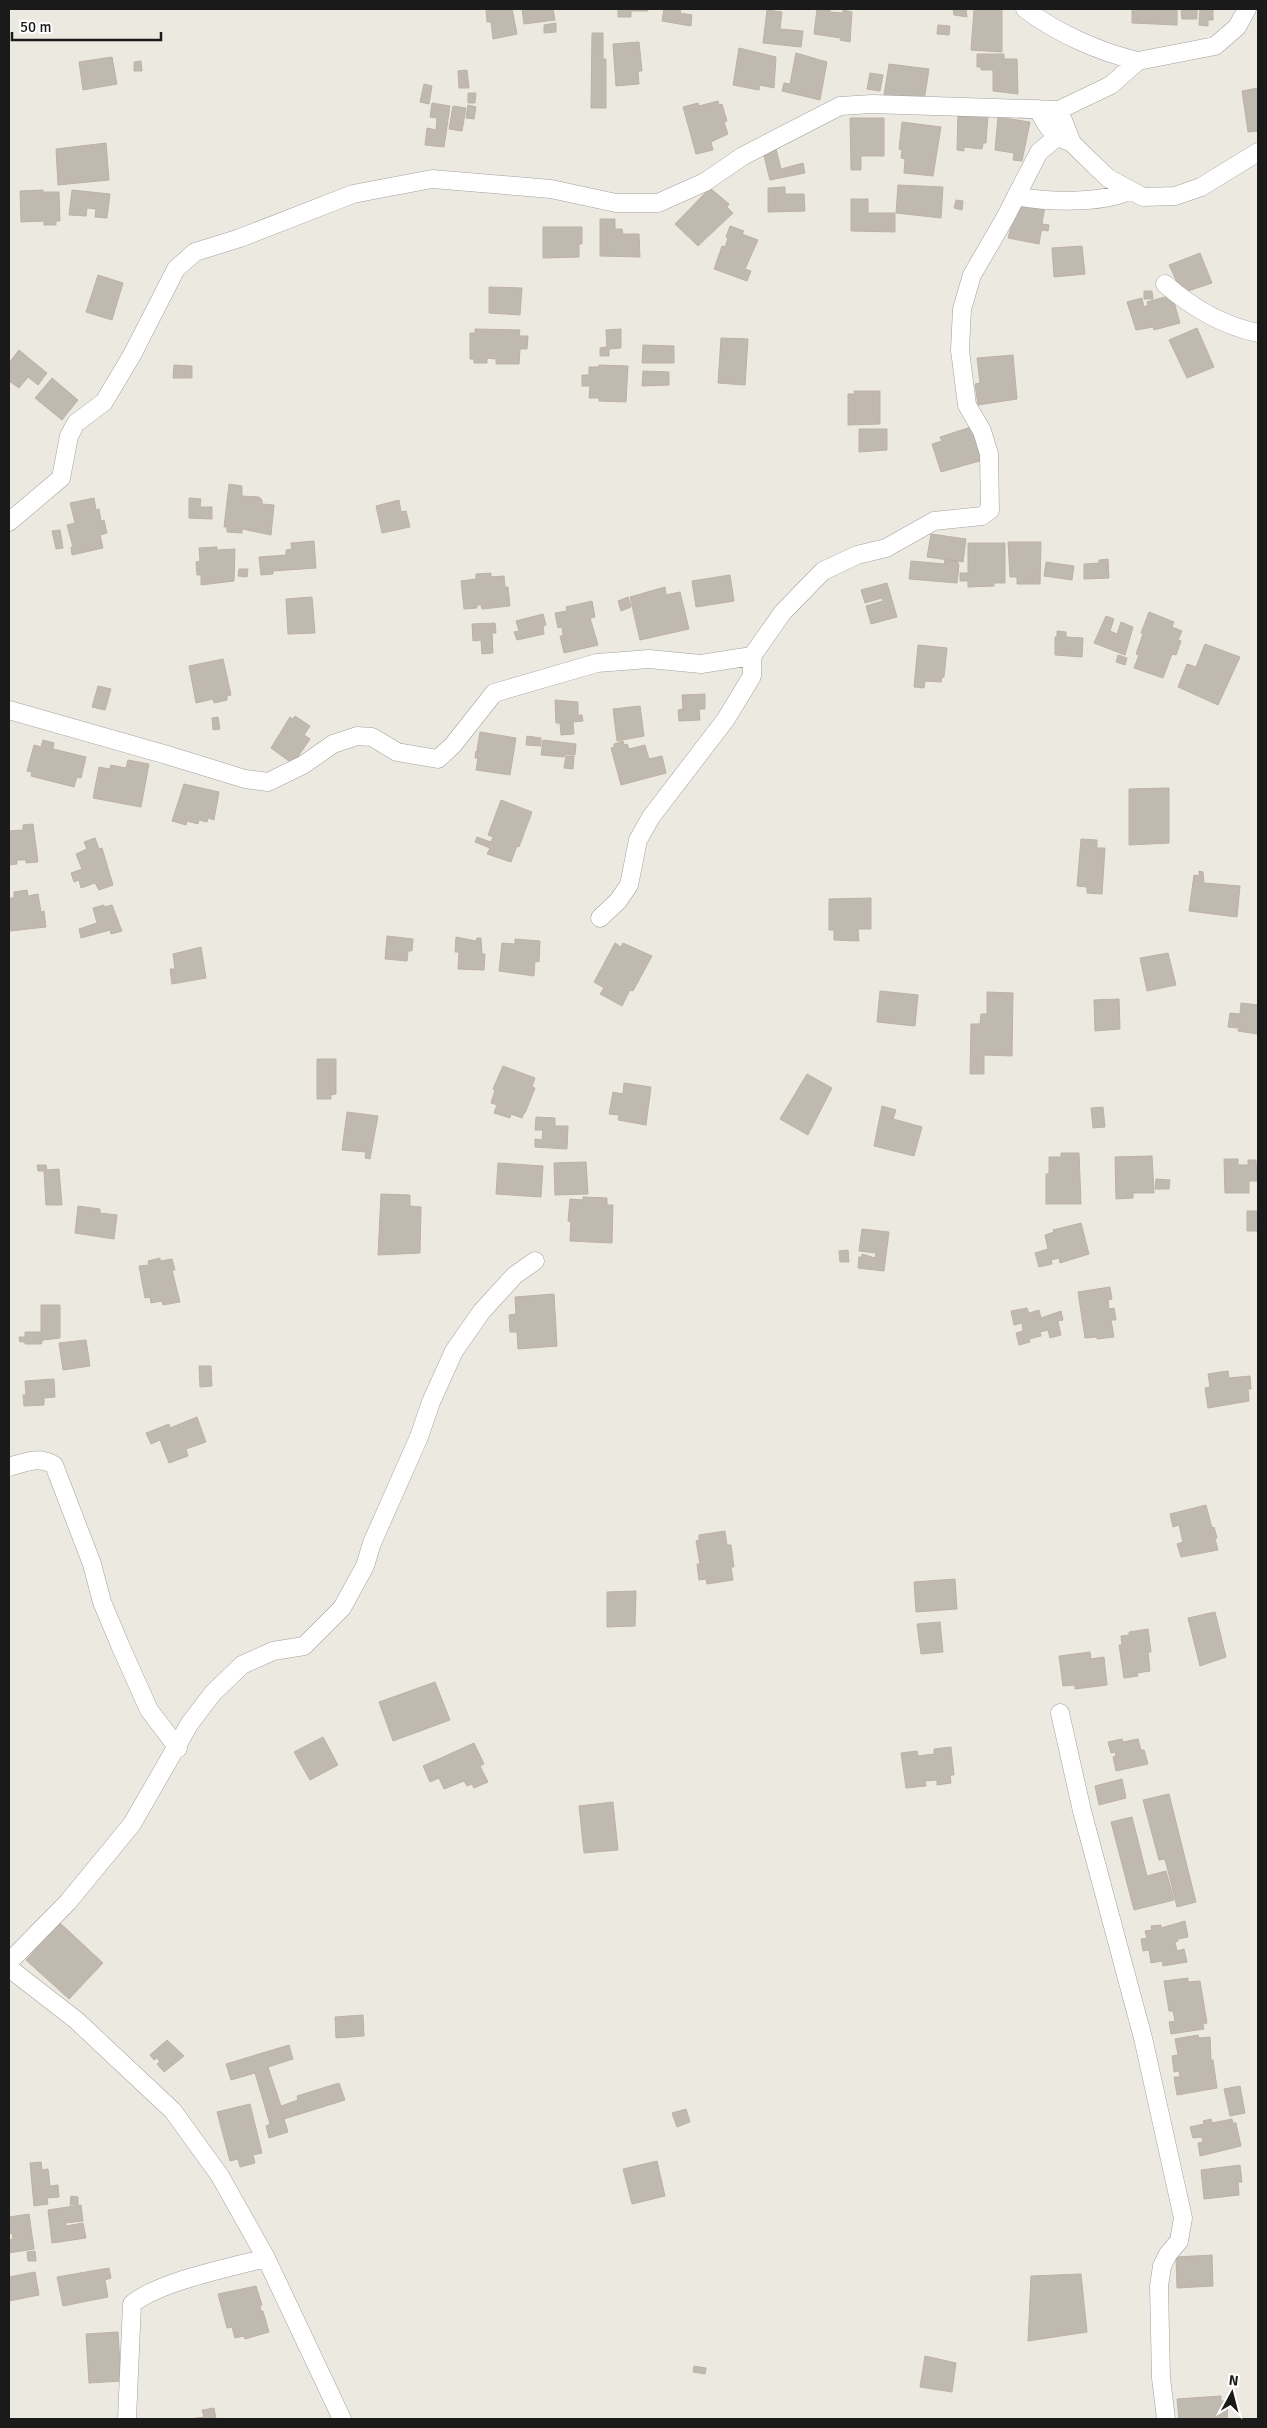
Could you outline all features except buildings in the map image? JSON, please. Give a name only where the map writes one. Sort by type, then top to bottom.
[{"type":"street","points":[[1025,9],[1050,25],[1081,40],[1117,56],[1138,61],[1214,46],[1237,27],[1247,9]]},
{"type":"street","points":[[9,522],[61,478],[68,436],[76,423],[104,402],[132,355],[176,268],[195,252],[240,238],[353,194],[432,179],[551,189],[616,203],[658,202],[705,182],[744,156],[840,106],[872,104],[1059,110],[1111,85],[1138,61]]},
{"type":"street","points":[[1038,109],[1046,126],[1108,178],[1129,191],[1143,196],[1175,196],[1201,187],[1258,152]]},
{"type":"street","points":[[1059,110],[1065,140]]},
{"type":"street","points":[[600,918],[618,901],[629,885],[638,840],[651,817],[726,718],[752,676],[752,656],[783,612],[823,571],[857,555],[886,548],[934,521],[982,516],[990,510],[989,454],[982,431],[967,405],[960,350],[962,310],[972,275],[1039,152],[1065,140]]},
{"type":"street","points":[[1016,196],[1048,200],[1096,198],[1120,195],[1129,191]]},
{"type":"street","points":[[1166,284],[1184,301],[1240,329],[1258,333]]},
{"type":"street","points":[[9,710],[167,755],[246,780],[268,782],[303,765],[334,744],[357,736],[372,737],[397,752],[438,759],[453,745],[494,693],[597,663],[650,659],[701,664],[752,656]]},
{"type":"street","points":[[9,1962],[68,1902],[132,1824],[178,1748],[190,1723],[213,1693],[242,1665],[273,1651],[304,1646],[342,1608],[365,1566],[376,1535],[419,1437],[431,1402],[454,1351],[482,1311],[515,1275],[535,1261]]},
{"type":"street","points":[[9,1468],[34,1459],[44,1460],[54,1465],[92,1564],[102,1602],[120,1646],[150,1710],[178,1748]]},
{"type":"street","points":[[1060,1713],[1082,1811],[1143,2038],[1183,2218],[1179,2241],[1168,2254],[1162,2266],[1159,2286],[1161,2378],[1166,2419]]},
{"type":"street","points":[[9,1968],[76,2020],[173,2111],[220,2176],[266,2258],[342,2419]]},
{"type":"street","points":[[127,2419],[132,2304],[142,2295],[192,2278],[266,2258]]}]
